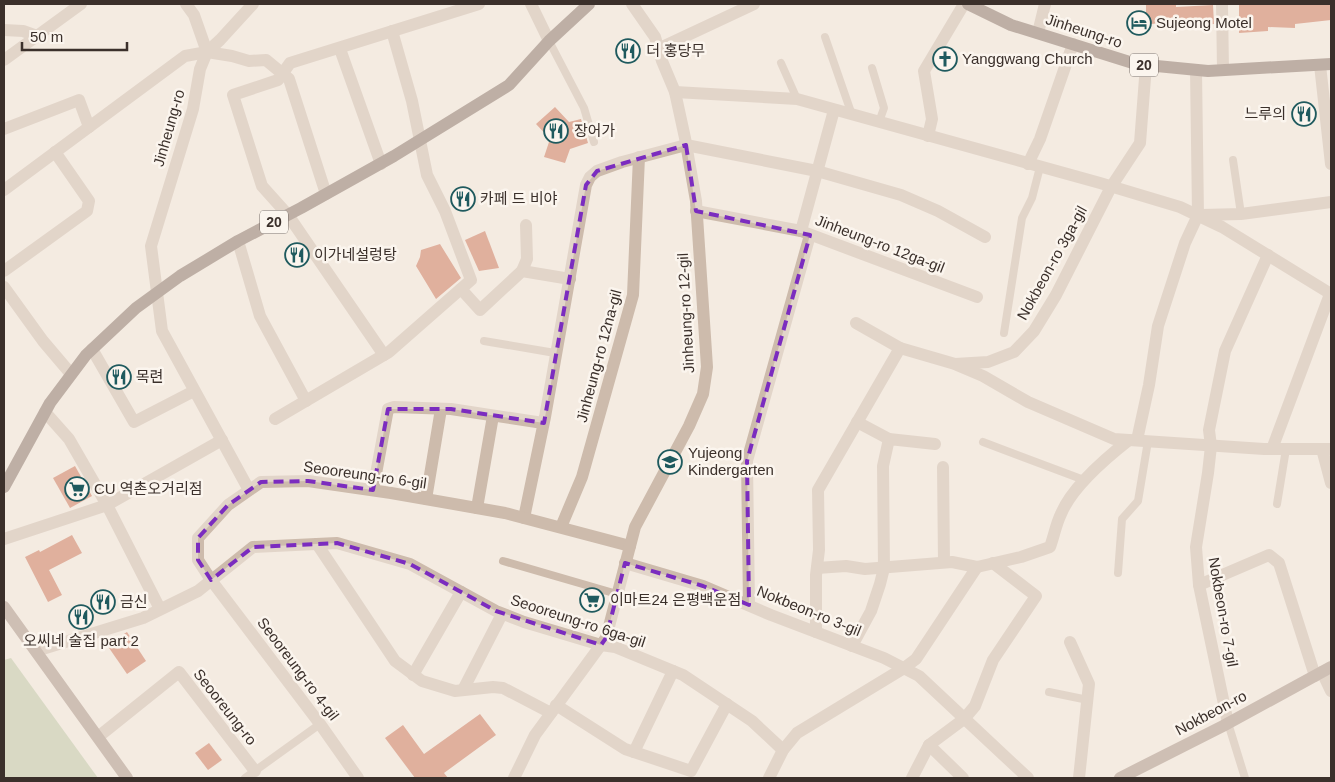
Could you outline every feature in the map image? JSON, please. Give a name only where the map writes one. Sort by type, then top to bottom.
[{"type":"main road","name":"20","points":[[4,487],[45,412],[71,374],[92,349],[136,308],[156,292],[238,241],[381,164],[509,85],[549,41],[589,4]]},
{"type":"main road","name":"Jinheung-ro","points":[[966,4],[1011,24],[1136,64],[1196,70],[1326,64]]},
{"type":"street","points":[[4,60],[81,4]]},
{"type":"street","points":[[186,4],[194,15],[207,52]]},
{"type":"street","points":[[207,52],[253,4]]},
{"type":"street","points":[[384,355],[288,214],[262,186],[233,95],[278,80],[290,63],[340,49],[479,4]]},
{"type":"street","points":[[530,4],[549,41]]},
{"type":"street","name":"Jinheung-ro 12-gil","points":[[630,546],[635,527],[689,426],[703,394],[707,367],[696,211],[686,145],[674,92],[655,37],[632,4]]},
{"type":"street","points":[[658,49],[754,4]]},
{"type":"street","points":[[928,136],[932,119],[924,71],[966,4]]},
{"type":"street","points":[[1038,33],[1047,4]]},
{"type":"street","points":[[1222,4],[1223,70]]},
{"type":"street","points":[[4,30],[23,31],[37,36]]},
{"type":"street","points":[[275,419],[384,355],[471,280],[445,212],[426,176],[412,101],[392,31]]},
{"type":"street","points":[[1034,165],[1040,139],[1073,44]]},
{"type":"street","points":[[340,49],[381,164]]},
{"type":"street","points":[[4,190],[185,56],[207,52],[249,61],[266,60],[289,78],[326,194]]},
{"type":"street","name":"Jinheung-ro","points":[[207,52],[200,69],[194,109],[150,246],[162,331],[249,490]]},
{"type":"street","points":[[1326,64],[1331,164]]},
{"type":"street","name":"Nokbeon-ro 3ga-gil","points":[[856,323],[900,348],[955,364],[988,362],[1014,352],[1034,331],[1056,295],[1111,187],[1140,144],[1146,65]]},
{"type":"street","points":[[1138,440],[1158,326],[1185,242],[1198,215],[1196,70]]},
{"type":"street","points":[[674,92],[797,99],[1180,207],[1222,227],[1331,294],[1272,449]]},
{"type":"street","points":[[4,130],[79,100],[89,127]]},
{"type":"street","name":"Jinheung-ro 12ga-gil","points":[[834,110],[816,171],[805,233],[977,298]]},
{"type":"street","points":[[524,518],[544,423],[586,185],[590,177],[597,171],[639,157],[686,145],[816,171],[901,195],[985,237]]},
{"type":"street","points":[[4,271],[86,212],[89,201],[55,152]]},
{"type":"street","name":"Jinheung-ro 12na-gil","points":[[561,527],[585,467],[633,295],[639,157]]},
{"type":"street","points":[[1198,215],[1241,214],[1331,202]]},
{"type":"street","points":[[696,211],[805,233],[791,303],[747,461],[749,605]]},
{"type":"street","points":[[460,289],[480,310],[522,271],[526,259],[526,225]]},
{"type":"street","points":[[238,241],[260,316],[306,401]]},
{"type":"street","name":"Nokbeon-ro 7-gil","points":[[1228,723],[1199,585],[1196,548],[1206,492],[1211,446],[1208,430],[1225,351],[1268,255]]},
{"type":"street","points":[[522,271],[570,278]]},
{"type":"street","points":[[4,287],[9,303],[71,374]]},
{"type":"street","points":[[816,632],[819,550],[818,490],[900,348]]},
{"type":"street","points":[[92,349],[134,422],[194,391]]},
{"type":"street","points":[[955,364],[983,376],[1028,402],[1114,439],[1272,449],[1327,449],[1331,483]]},
{"type":"street","points":[[373,490],[388,409],[394,407],[441,409],[544,423]]},
{"type":"street","points":[[426,499],[441,409]]},
{"type":"street","points":[[45,412],[70,439],[107,505],[160,609]]},
{"type":"street","points":[[478,508],[493,416]]},
{"type":"street","points":[[857,422],[889,439],[935,444]]},
{"type":"street","points":[[852,646],[871,612],[884,568],[883,466],[889,439]]},
{"type":"street","points":[[4,540],[107,505],[222,440]]},
{"type":"street","points":[[817,568],[846,566],[865,569],[944,562],[977,567],[1021,557],[1050,547],[1061,512],[1084,480],[1110,455],[1138,440]]},
{"type":"street","points":[[943,467],[944,562]]},
{"type":"street","name":"Seooreung-ro 6-gil","points":[[211,580],[198,560],[198,538],[228,505],[260,482],[308,481],[426,499],[524,518],[630,546]]},
{"type":"street","points":[[317,544],[395,661],[422,681],[455,691],[493,687],[503,688],[553,709],[625,749],[691,771],[726,704]]},
{"type":"street","name":"Seooreung-ro 6ga-gil","points":[[211,580],[254,547],[337,544],[410,564],[502,614],[601,645],[615,647],[673,671],[752,721],[783,750]]},
{"type":"street","points":[[514,778],[535,735],[606,638],[630,546]]},
{"type":"street","points":[[1199,585],[1269,555],[1279,563],[1331,691]]},
{"type":"street","name":"Nokbeon-ro 3-gil","points":[[625,563],[704,586],[884,658],[919,676],[1028,778]]},
{"type":"street","points":[[912,778],[929,745],[964,719],[975,706],[993,660],[1036,596],[993,563]]},
{"type":"street","points":[[769,778],[783,750],[797,732],[916,659],[977,567]]},
{"type":"street","points":[[36,651],[143,618],[198,591],[211,580]]},
{"type":"street","name":"Seooreung-ro 4-gil","points":[[211,580],[320,724],[358,778]]},
{"type":"street","points":[[413,675],[461,592]]},
{"type":"street","points":[[4,607],[9,624],[36,651],[127,778]]},
{"type":"street","points":[[463,690],[502,614]]},
{"type":"street","points":[[1070,642],[1089,684],[1078,778]]},
{"type":"street","points":[[634,752],[673,671]]},
{"type":"street","name":"Seooreung-ro","points":[[98,737],[179,672],[250,775]]},
{"type":"street","name":"Nokbeon-ro","points":[[1120,778],[1323,672]]},
{"type":"street","points":[[929,745],[963,778]]},
{"type":"lane","points":[[824,37],[852,114]]},
{"type":"lane","points":[[549,41],[584,108],[594,142]]},
{"type":"lane","points":[[781,63],[797,99]]},
{"type":"lane","points":[[872,68],[884,108],[879,122]]},
{"type":"lane","points":[[1232,160],[1241,214]]},
{"type":"lane","points":[[1004,333],[1022,218],[1032,198],[1034,165]]},
{"type":"lane","points":[[484,341],[555,353]]},
{"type":"lane","points":[[1118,573],[1122,519],[1138,501],[1138,440]]},
{"type":"lane","points":[[983,442],[1084,480]]},
{"type":"lane","points":[[1278,504],[1286,449]]},
{"type":"lane","points":[[503,560],[617,594]]},
{"type":"lane","points":[[1049,692],[1088,700]]},
{"type":"lane","points":[[1228,723],[1245,778]]},
{"type":"lane","name":"Seooreung-ro","points":[[250,775],[320,724]]},
{"type":"highlighted area","points":[[686,145],[696,211],[810,235],[747,461],[749,605],[703,586],[625,563],[606,638],[601,645],[496,611],[410,564],[337,543],[253,547],[211,580],[198,560],[198,538],[228,505],[261,482],[308,481],[373,490],[388,409],[451,409],[544,423],[586,185],[597,171]]},
{"type":"green space","points":[[11,658],[98,778],[4,778],[4,660]]},
{"type":"building","points":[[1176,4],[1176,7],[1213,5],[1214,24],[1183,26],[1183,23],[1146,24],[1146,5]]},
{"type":"building","points":[[1239,4],[1331,4],[1331,20],[1295,24],[1295,28],[1268,27],[1268,31],[1239,33]]},
{"type":"building","points":[[555,107],[569,122],[581,119],[588,143],[570,149],[565,163],[544,157],[550,139],[536,124]]},
{"type":"building","points":[[485,231],[499,268],[479,271],[465,240]]},
{"type":"building","points":[[440,244],[461,278],[436,299],[416,266],[421,250]]},
{"type":"building","points":[[75,466],[92,496],[70,508],[53,478]]},
{"type":"building","points":[[72,535],[82,553],[49,570],[62,595],[48,602],[25,557],[39,550],[40,552]]},
{"type":"building","points":[[127,632],[146,661],[127,674],[107,645]]},
{"type":"building","points":[[480,714],[496,735],[444,773],[448,778],[415,778],[385,738],[403,725],[424,754]]},
{"type":"building","points":[[209,743],[222,760],[208,770],[195,753]]},
{"type":"place","name":"Sujeong Motel","points":[[1139,23]]},
{"type":"place","name":"더 홍당무","points":[[628,51]]},
{"type":"place","name":"Yanggwang Church","points":[[945,59]]},
{"type":"place","name":"느루의","points":[[1304,114]]},
{"type":"place","name":"장어가","points":[[556,131]]},
{"type":"place","name":"카페 드 비야","points":[[463,199]]},
{"type":"place","name":"이가네설렁탕","points":[[297,255]]},
{"type":"place","name":"목련","points":[[119,377]]},
{"type":"place","name":"Yujeong Kindergarten","points":[[670,462]]},
{"type":"place","name":"CU 역촌오거리점","points":[[77,489]]},
{"type":"place","name":"이마트24 은평백운점","points":[[592,600]]},
{"type":"place","name":"금신","points":[[103,602]]},
{"type":"place","name":"오씨네 술집 part 2","points":[[81,617]]}]
